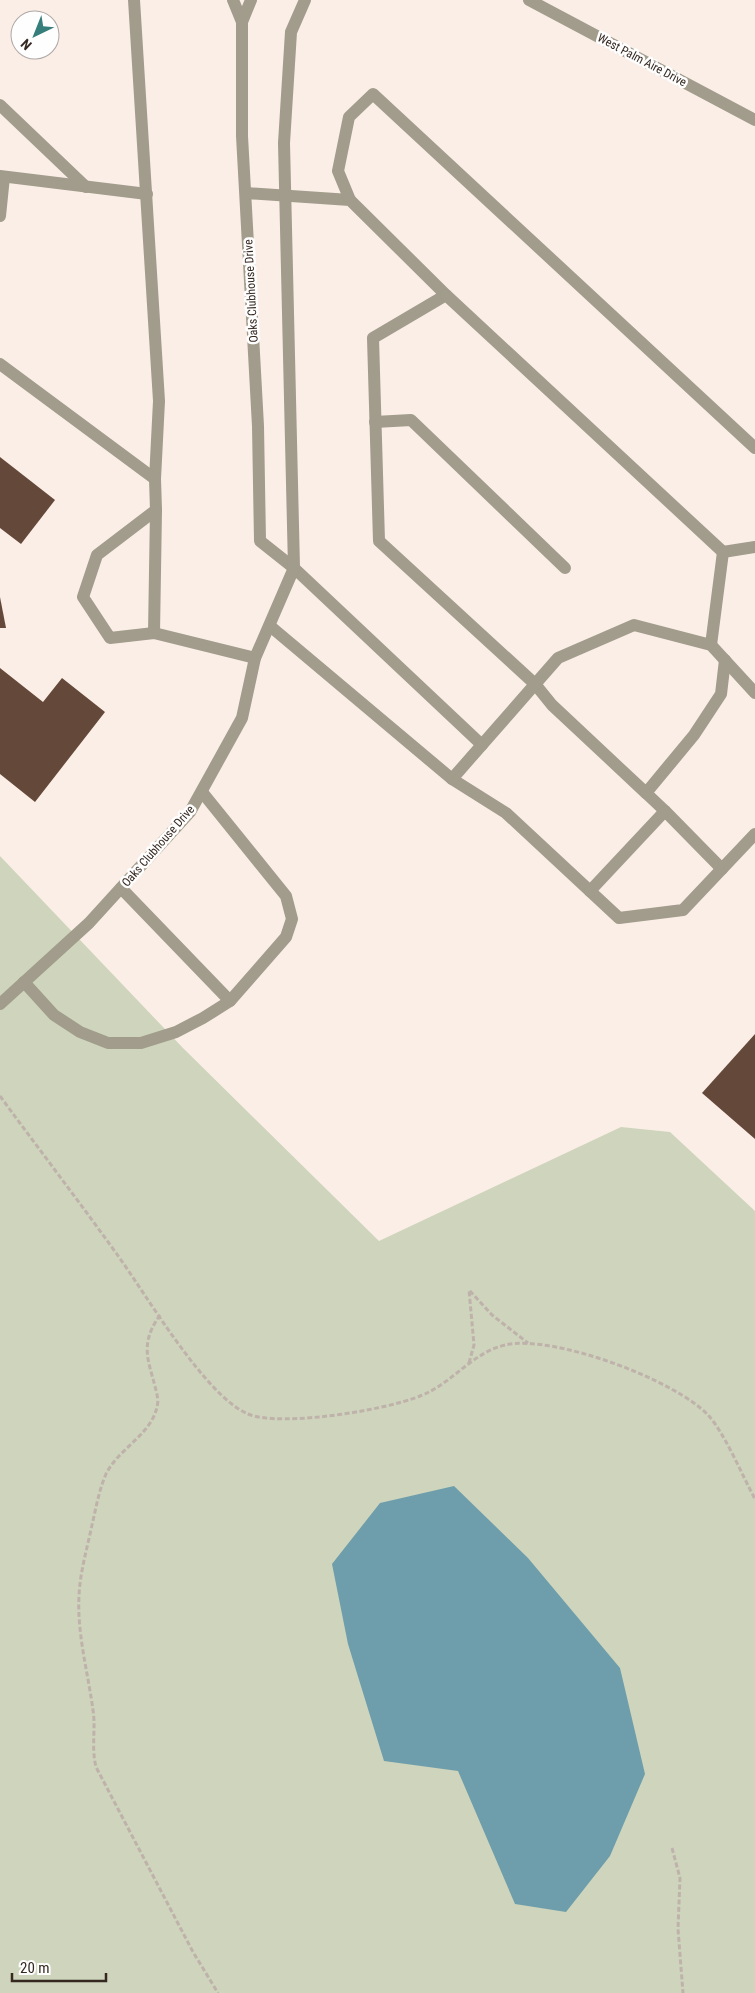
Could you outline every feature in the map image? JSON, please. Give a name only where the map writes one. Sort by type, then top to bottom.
[{"type":"street","points":[[134,0],[159,401],[155,479],[154,633]]},
{"type":"street","points":[[233,0],[242,22]]},
{"type":"street","name":"Oaks Clubhouse Drive","points":[[252,0],[242,22],[242,136],[258,426],[260,541],[294,568]]},
{"type":"street","name":"Oaks Clubhouse Drive","points":[[0,1004],[89,923],[190,812],[242,718],[255,658],[294,568],[284,142],[291,32],[304,0]]},
{"type":"street","name":"West Palm Aire Drive","points":[[529,0],[755,120]]},
{"type":"street","points":[[723,552],[446,295],[350,200],[338,171],[349,117],[373,94],[755,448]]},
{"type":"street","points":[[0,105],[86,187]]},
{"type":"street","points":[[0,216],[2,176],[147,194]]},
{"type":"street","points":[[246,193],[350,200]]},
{"type":"street","points":[[446,295],[373,338],[379,540],[535,684],[552,705],[665,811],[722,869]]},
{"type":"street","points":[[0,364],[155,479]]},
{"type":"street","points":[[375,422],[411,420],[565,568]]},
{"type":"street","points":[[156,510],[97,556],[83,597],[110,638],[154,633],[255,658]]},
{"type":"street","points":[[723,552],[755,547]]},
{"type":"street","points":[[711,645],[723,552]]},
{"type":"street","points":[[294,568],[482,745]]},
{"type":"street","points":[[452,779],[558,658],[634,625],[711,645],[755,693]]},
{"type":"street","points":[[270,626],[452,779],[506,813],[619,918],[683,910],[755,834]]},
{"type":"street","points":[[646,793],[694,735],[721,694],[725,660]]},
{"type":"street","points":[[24,982],[54,1015],[80,1032],[108,1043],[141,1043],[176,1032],[230,1001],[286,937],[292,919],[286,896],[202,792]]},
{"type":"street","points":[[590,891],[665,811]]},
{"type":"street","points":[[121,888],[230,1001]]},
{"type":"path","points":[[0,1096],[205,1377],[234,1407],[259,1418],[283,1420],[400,1404],[430,1392],[490,1350],[506,1345],[528,1343],[572,1351],[622,1367],[662,1384],[684,1397],[712,1421],[755,1499]]},
{"type":"path","points":[[469,1363],[474,1345],[469,1290],[492,1315],[528,1343]]},
{"type":"path","points":[[160,1315],[146,1342],[158,1408],[151,1424],[111,1466],[103,1483],[81,1577],[79,1598],[80,1633],[93,1711],[92,1741],[96,1767],[193,1952],[218,1993]]},
{"type":"path","points":[[672,1848],[680,1878],[678,1929],[683,1993]]},
{"type":"green space","points":[[0,856],[183,1048],[379,1241],[621,1127],[670,1132],[755,1211],[755,1993],[0,1993]]},
{"type":"water","points":[[454,1486],[528,1558],[620,1668],[645,1774],[610,1856],[566,1912],[515,1904],[458,1771],[384,1761],[348,1644],[332,1564],[380,1503]]},
{"type":"building","points":[[0,457],[55,500],[21,544],[0,528]]},
{"type":"building","points":[[0,597],[6,628],[0,628]]},
{"type":"building","points":[[0,668],[43,702],[62,678],[105,712],[35,802],[0,774]]},
{"type":"building","points":[[755,1034],[755,1139],[702,1093]]}]
